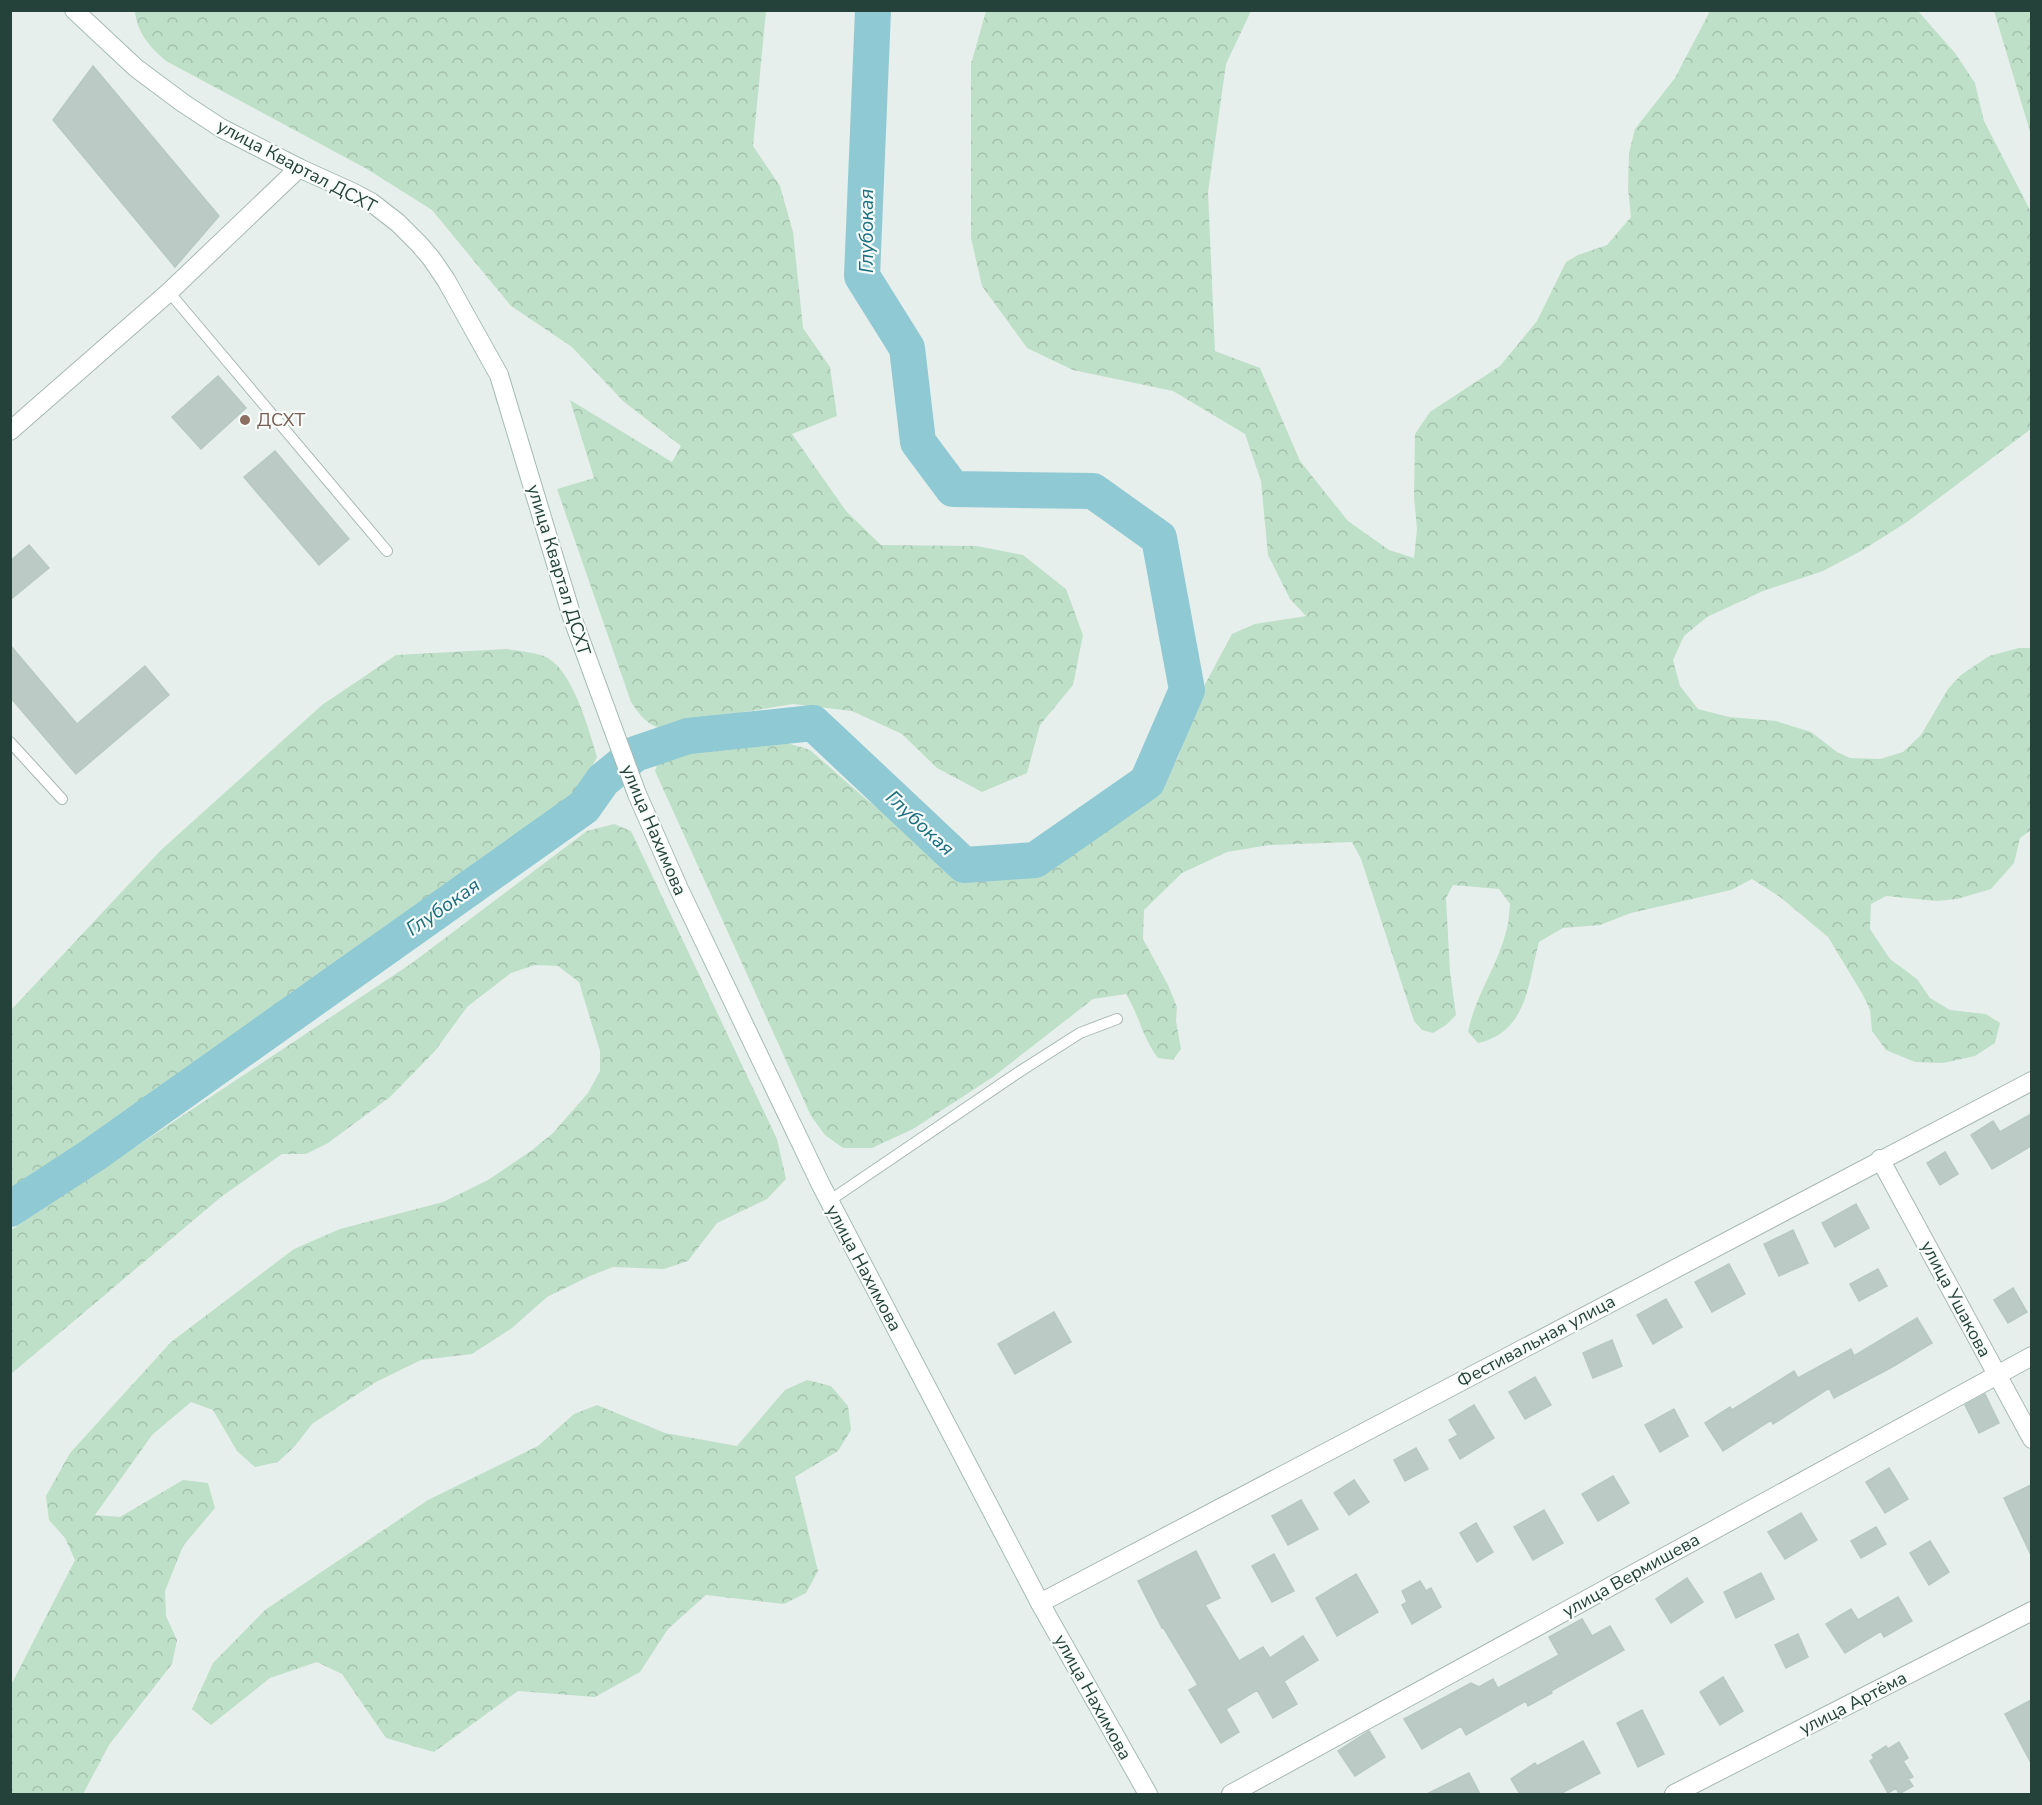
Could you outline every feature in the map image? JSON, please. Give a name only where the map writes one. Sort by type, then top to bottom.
[{"type":"street","name":"улица Квартал ДСХТ","points":[[74,10],[136,68],[183,103],[221,128],[298,168],[371,202],[398,223],[431,258],[488,354],[506,393],[572,617],[611,727]]},
{"type":"street","points":[[13,422],[169,292],[298,168]]},
{"type":"street","name":"улица Нахимова","points":[[611,727],[637,794],[679,889],[829,1201],[1040,1603],[1148,1794]]},
{"type":"street","name":"Фестивальная улица","points":[[1040,1603],[2031,1081]]},
{"type":"street","name":"улица Ушакова","points":[[1880,1159],[2031,1439]]},
{"type":"street","name":"улица Вермишева","points":[[1231,1794],[2031,1356]]},
{"type":"street","name":"улица Артёма","points":[[1674,1794],[2031,1611]]},
{"type":"lane","points":[[169,292],[387,551]]},
{"type":"lane","points":[[10,742],[62,800]]},
{"type":"lane","points":[[829,1201],[1018,1072],[1080,1033],[1117,1019]]},
{"type":"green space","points":[[135,11],[766,11],[753,146],[780,186],[793,232],[803,328],[830,367],[837,416],[792,434],[846,511],[881,545],[977,546],[1023,555],[1066,589],[1083,635],[1073,685],[1040,725],[1027,773],[982,792],[937,768],[902,734],[852,711],[793,704],[744,712],[664,730],[645,719],[631,702],[557,489],[594,478],[570,400],[672,462],[681,446],[623,401],[572,347],[511,306],[432,210],[367,169],[166,61],[145,39],[138,26]]},
{"type":"green space","points":[[986,11],[1251,11],[1226,64],[1208,192],[1215,351],[1260,368],[1300,461],[1348,521],[1389,550],[1414,558],[1417,529],[1414,497],[1415,434],[1430,412],[1500,366],[1537,321],[1566,262],[1578,255],[1607,245],[1631,217],[1628,189],[1629,153],[1635,129],[1675,78],[1710,11],[1918,11],[1955,53],[1975,83],[1984,121],[2031,212],[2031,429],[1907,522],[1861,551],[1823,571],[1763,591],[1707,617],[1684,636],[1673,660],[1680,686],[1698,709],[1729,717],[1776,721],[1811,732],[1837,752],[1850,758],[1880,759],[1903,752],[1921,735],[1948,689],[1961,675],[1989,656],[2019,648],[2031,648],[2031,830],[2020,838],[2014,863],[1991,889],[1957,899],[1937,901],[1886,896],[1871,904],[1870,929],[1890,959],[1917,979],[1930,998],[1950,1010],[1986,1014],[2000,1023],[1995,1043],[1975,1056],[1943,1063],[1915,1062],[1886,1050],[1872,1031],[1870,1010],[1863,995],[1828,937],[1780,897],[1752,879],[1731,890],[1631,913],[1600,925],[1563,928],[1539,942],[1528,989],[1516,1017],[1495,1037],[1478,1043],[1468,1032],[1476,1006],[1502,945],[1508,925],[1510,904],[1499,889],[1453,885],[1446,898],[1450,972],[1456,1015],[1433,1033],[1422,1030],[1414,1021],[1361,859],[1352,842],[1269,845],[1227,852],[1182,873],[1144,910],[1143,939],[1177,1007],[1176,1021],[1181,1049],[1173,1060],[1158,1058],[1126,994],[1093,999],[993,1077],[913,1129],[872,1148],[843,1148],[825,1135],[811,1116],[655,771],[659,760],[676,752],[728,742],[781,741],[810,750],[867,800],[965,873],[1003,874],[1059,863],[1089,843],[1153,790],[1177,760],[1202,690],[1232,634],[1255,624],[1306,616],[1290,599],[1268,555],[1261,481],[1245,434],[1173,391],[1073,370],[1027,348],[982,286],[971,238],[971,64]]},
{"type":"green space","points":[[1994,11],[2031,11],[2031,135]]},
{"type":"green space","points":[[507,649],[544,656],[554,662],[571,686],[584,716],[597,757],[584,781],[552,815],[143,1106],[11,1194],[11,1010],[161,850],[322,705],[396,655]]},
{"type":"green space","points":[[614,824],[631,831],[777,1139],[786,1179],[767,1199],[717,1223],[688,1261],[664,1269],[613,1267],[547,1297],[512,1328],[472,1354],[421,1360],[376,1382],[312,1424],[295,1446],[278,1462],[255,1467],[237,1451],[213,1410],[191,1402],[152,1435],[95,1515],[120,1517],[183,1480],[208,1483],[215,1508],[183,1546],[165,1591],[166,1616],[177,1640],[172,1664],[109,1745],[83,1794],[11,1794],[11,1685],[75,1560],[65,1538],[49,1520],[46,1496],[70,1453],[171,1342],[294,1249],[340,1229],[443,1202],[488,1180],[553,1133],[588,1093],[600,1071],[600,1051],[579,982],[558,966],[535,965],[511,973],[467,1007],[435,1051],[390,1097],[328,1143],[306,1154],[282,1154],[221,1197],[11,1374],[11,1230],[412,963],[587,831]]},
{"type":"green space","points":[[807,1380],[831,1386],[848,1406],[851,1430],[838,1451],[795,1477],[818,1571],[806,1593],[784,1604],[706,1595],[668,1629],[640,1672],[595,1697],[518,1691],[434,1752],[386,1738],[342,1674],[317,1662],[270,1678],[211,1725],[192,1709],[213,1663],[265,1610],[428,1500],[538,1446],[574,1414],[597,1405],[665,1433],[737,1446],[785,1390]]},
{"type":"building","points":[[93,66],[219,216],[175,267],[53,120]]},
{"type":"building","points":[[218,376],[246,408],[201,449],[172,417]]},
{"type":"building","points":[[275,451],[349,539],[319,565],[244,477]]},
{"type":"building","points":[[29,545],[49,568],[10,600],[10,561]]},
{"type":"building","points":[[10,645],[77,724],[145,666],[169,695],[76,774],[10,697]]},
{"type":"building","points":[[2031,1114],[2031,1146],[1992,1169],[1971,1135],[1993,1121],[2000,1132]]},
{"type":"building","points":[[1945,1152],[1958,1174],[1940,1185],[1927,1163]]},
{"type":"building","points":[[1856,1204],[1869,1228],[1835,1247],[1822,1223]]},
{"type":"building","points":[[1793,1230],[1808,1263],[1779,1276],[1764,1244]]},
{"type":"building","points":[[1729,1264],[1745,1294],[1712,1312],[1695,1282]]},
{"type":"building","points":[[1878,1269],[1887,1286],[1859,1301],[1850,1284]]},
{"type":"building","points":[[2013,1288],[2027,1312],[2008,1323],[1994,1300]]},
{"type":"building","points":[[1666,1299],[1682,1327],[1653,1344],[1637,1315]]},
{"type":"building","points":[[1054,1312],[1071,1342],[1015,1374],[998,1344]]},
{"type":"building","points":[[1917,1318],[1932,1343],[1834,1398],[1829,1388],[1773,1424],[1771,1420],[1723,1451],[1705,1423],[1730,1407],[1732,1410],[1794,1371],[1798,1378],[1851,1349],[1854,1356]]},
{"type":"building","points":[[1612,1340],[1622,1366],[1593,1378],[1583,1353]]},
{"type":"building","points":[[1535,1377],[1551,1405],[1525,1419],[1509,1392]]},
{"type":"building","points":[[1985,1394],[1999,1423],[1979,1433],[1965,1405]]},
{"type":"building","points":[[1474,1405],[1494,1438],[1460,1459],[1449,1440],[1458,1435],[1449,1420]]},
{"type":"building","points":[[1674,1409],[1688,1436],[1660,1452],[1645,1425]]},
{"type":"building","points":[[1416,1448],[1428,1469],[1405,1481],[1394,1460]]},
{"type":"building","points":[[1889,1468],[1908,1499],[1885,1513],[1866,1482]]},
{"type":"building","points":[[1613,1476],[1629,1503],[1598,1521],[1582,1494]]},
{"type":"building","points":[[1354,1480],[1369,1502],[1349,1515],[1334,1493]]},
{"type":"building","points":[[2031,1485],[2031,1555],[2004,1498]]},
{"type":"building","points":[[1301,1500],[1318,1529],[1288,1545],[1272,1516]]},
{"type":"building","points":[[1544,1510],[1563,1543],[1533,1560],[1514,1527]]},
{"type":"building","points":[[1801,1513],[1817,1540],[1785,1559],[1768,1532]]},
{"type":"building","points":[[1476,1523],[1493,1552],[1477,1562],[1460,1533]]},
{"type":"building","points":[[1876,1527],[1886,1544],[1861,1558],[1851,1541]]},
{"type":"building","points":[[1930,1541],[1949,1572],[1929,1585],[1910,1553]]},
{"type":"building","points":[[1196,1551],[1220,1598],[1205,1605],[1239,1661],[1263,1647],[1270,1658],[1303,1636],[1318,1660],[1284,1681],[1297,1704],[1273,1718],[1257,1690],[1226,1709],[1239,1732],[1221,1743],[1189,1690],[1198,1685],[1162,1628],[1138,1581]]},
{"type":"building","points":[[1274,1554],[1294,1591],[1272,1602],[1252,1566]]},
{"type":"building","points":[[1761,1573],[1774,1599],[1736,1618],[1724,1592]]},
{"type":"building","points":[[1356,1574],[1378,1612],[1337,1636],[1316,1598]]},
{"type":"building","points":[[1687,1578],[1703,1602],[1671,1623],[1656,1599]]},
{"type":"building","points":[[1420,1581],[1426,1591],[1431,1588],[1441,1607],[1412,1624],[1402,1605],[1407,1602],[1402,1591]]},
{"type":"building","points":[[1898,1597],[1912,1621],[1884,1637],[1881,1631],[1845,1653],[1826,1624],[1851,1609],[1858,1620]]},
{"type":"building","points":[[1582,1619],[1592,1636],[1610,1626],[1624,1650],[1528,1706],[1526,1701],[1466,1735],[1461,1726],[1422,1749],[1404,1719],[1471,1683],[1479,1687],[1493,1679],[1498,1688],[1559,1655],[1549,1637]]},
{"type":"building","points":[[1798,1634],[1808,1657],[1786,1668],[1775,1645]]},
{"type":"building","points":[[1723,1677],[1743,1711],[1720,1725],[1700,1692]]},
{"type":"building","points":[[2031,1700],[2031,1763],[2005,1714]]},
{"type":"building","points":[[1642,1710],[1664,1754],[1638,1767],[1617,1723]]},
{"type":"building","points":[[1369,1731],[1385,1757],[1355,1776],[1338,1751]]},
{"type":"building","points":[[1583,1741],[1600,1773],[1560,1794],[1520,1794],[1511,1779],[1535,1763],[1537,1766]]},
{"type":"building","points":[[1899,1742],[1908,1758],[1903,1761],[1913,1777],[1908,1779],[1913,1786],[1899,1794],[1896,1788],[1888,1793],[1870,1761],[1874,1758],[1872,1755],[1886,1746],[1888,1749]]},
{"type":"building","points":[[1469,1773],[1480,1794],[1427,1794]]},
{"type":"waterway","name":"Глубокая","points":[[10,1209],[93,1155],[584,807],[603,780],[635,754],[688,736],[813,723],[964,865],[1035,860],[1147,782],[1187,690],[1159,538],[1093,491],[953,489],[918,442],[907,348],[862,276],[873,10]]},
{"type":"place","name":"ДСХТ","points":[[245,420]]}]
